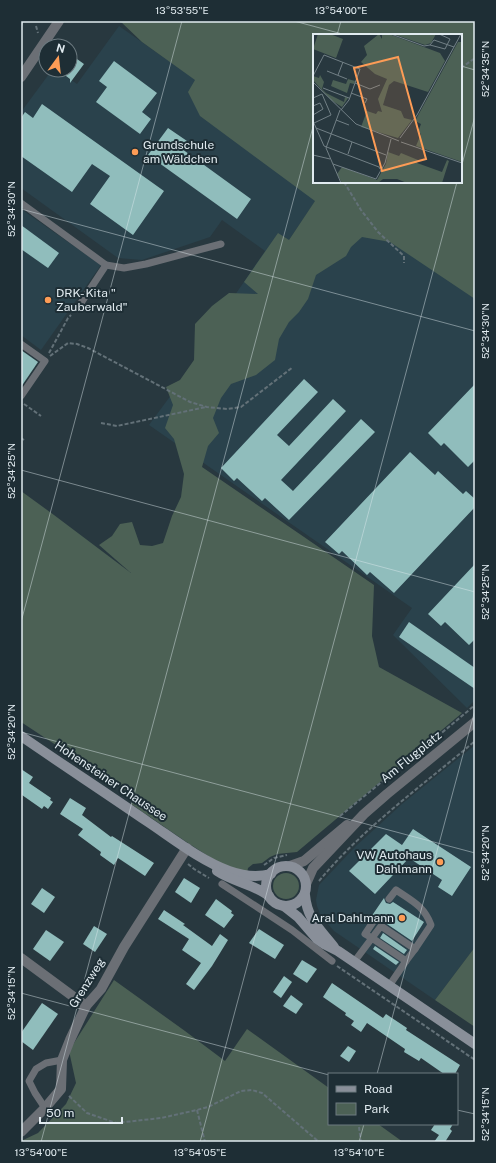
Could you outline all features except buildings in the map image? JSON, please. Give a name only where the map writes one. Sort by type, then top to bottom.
[{"type":"main road","name":"Hohensteiner Chaussee","points":[[21,736],[187,848],[218,866],[230,871],[256,877],[271,874]]},
{"type":"main road","name":"Hohensteiner Chaussee","points":[[187,848],[203,862],[223,876],[258,889],[269,896]]},
{"type":"main road","points":[[305,895],[296,904],[290,906],[278,904],[269,896],[266,884],[268,877],[278,868],[284,866],[290,866],[302,873],[306,884],[305,895],[307,909],[313,921],[338,951]]},
{"type":"main road","points":[[284,906],[298,917],[317,939],[338,951],[475,1044]]},
{"type":"street","points":[[21,78],[59,21]]},
{"type":"street","name":"Am Flugplatz","points":[[306,884],[313,868],[364,814],[475,722]]},
{"type":"street","name":"Am Flugplatz","points":[[290,866],[304,861],[342,829],[364,814]]},
{"type":"street","name":"Grenzweg","points":[[61,1089],[62,1060],[86,1006],[101,989],[124,947],[187,848]]},
{"type":"street","points":[[21,958],[86,1006]]},
{"type":"street","points":[[21,1132],[45,1108],[61,1089]]},
{"type":"lane","points":[[21,204],[106,265],[124,268],[146,264],[221,244]]},
{"type":"lane","points":[[77,308],[106,265]]},
{"type":"lane","points":[[21,344],[45,361],[21,396]]},
{"type":"lane","points":[[222,884],[292,930],[332,961]]},
{"type":"lane","points":[[389,899],[396,890],[411,900],[427,915],[431,925],[389,986]]},
{"type":"lane","points":[[373,922],[365,934],[406,961]]},
{"type":"lane","points":[[354,962],[381,926],[415,949]]},
{"type":"lane","points":[[45,1108],[29,1081],[36,1068],[46,1063],[62,1060]]},
{"type":"path","points":[[462,67],[475,58]]},
{"type":"path","points":[[345,183],[361,210],[378,232],[404,256],[404,263]]},
{"type":"path","points":[[45,361],[68,318],[77,308]]},
{"type":"path","points":[[45,361],[68,343],[77,344],[88,348],[190,402],[207,407],[227,409],[241,407],[292,367]]},
{"type":"path","points":[[21,402],[41,416]]},
{"type":"path","points":[[101,424],[117,426],[207,407]]},
{"type":"path","points":[[340,816],[475,705]]},
{"type":"path","points":[[317,883],[361,836],[475,742]]},
{"type":"path","points":[[262,866],[274,858],[287,855]]},
{"type":"path","points":[[332,961],[475,1060]]},
{"type":"path","points":[[61,1089],[87,1113],[116,1123],[161,1118],[197,1110],[208,1107],[241,1092],[252,1090],[262,1093],[319,1142]]},
{"type":"path","points":[[197,1110],[205,1142]]},
{"type":"path","points":[[359,1127],[361,1142]]},
{"type":"shaded area","points":[[119,26],[196,80],[201,116],[316,200],[289,240],[333,187],[475,289],[475,700],[467,708],[393,635],[412,608],[149,425],[202,353],[198,349],[265,251],[222,220],[210,237],[142,260],[118,258],[21,188],[21,112],[46,78],[68,78],[77,84]]},
{"type":"shaded area","name":"DRK- Kita \" Zauberwald\"","points":[[21,209],[101,265],[41,350],[21,335]]},
{"type":"shaded area","points":[[475,745],[475,947],[435,1000],[334,931],[321,916],[316,900],[319,885],[356,846],[402,804]]},
{"type":"green space","points":[[120,21],[475,21],[475,299],[390,242],[362,237],[351,247],[346,256],[316,275],[308,299],[299,312],[289,322],[279,339],[275,360],[256,375],[231,384],[221,398],[213,418],[219,433],[208,446],[202,467],[374,585],[372,636],[379,667],[462,713],[297,852],[277,854],[262,863],[253,864],[248,868],[247,873],[222,865],[185,841],[131,804],[135,797],[21,722],[21,491],[131,573],[99,545],[112,536],[120,524],[132,522],[140,545],[152,546],[163,543],[172,516],[181,497],[184,474],[174,439],[165,428],[173,405],[166,387],[180,380],[194,360],[195,324],[212,306],[229,293],[258,294],[244,282],[278,233],[289,240],[315,201],[200,116],[188,92],[195,80],[142,42]]},
{"type":"green space","points":[[286,873],[295,877],[299,886],[295,895],[286,899],[277,895],[273,886],[277,877]]},
{"type":"green space","points":[[475,947],[475,1027],[435,1000]]},
{"type":"green space","points":[[114,980],[225,1061],[247,1029],[328,1087],[328,1125],[379,1125],[403,1142],[21,1142],[38,1133],[66,1104],[76,1083],[69,1051]]},
{"type":"place","name":"Grundschule am Wäldchen","points":[[135,152]]},
{"type":"place","name":"DRK- Kita \" Zauberwald\"","points":[[48,300]]},
{"type":"place","name":"VW Autohaus Dahlmann","points":[[440,862]]},
{"type":"place","name":"Aral Dahlmann","points":[[402,918]]}]
